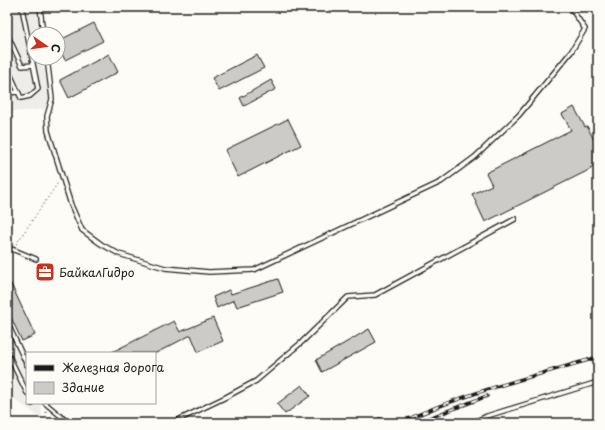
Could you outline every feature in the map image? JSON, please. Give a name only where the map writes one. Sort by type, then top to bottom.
[{"type":"lane","points":[[40,7],[42,26]]},
{"type":"lane","points":[[47,66],[52,98],[47,116],[48,131],[71,206],[82,230],[118,254],[164,268],[209,272],[254,270],[441,182],[475,156],[519,115],[571,52],[585,28],[570,7]]},
{"type":"lane","points":[[22,8],[26,29]]},
{"type":"lane","points":[[7,34],[22,66],[26,66]]},
{"type":"lane","points":[[7,67],[21,98],[30,96],[38,89],[33,66]]},
{"type":"lane","points":[[7,93],[18,92]]},
{"type":"lane","points":[[172,423],[256,381],[302,342],[348,297],[375,295],[515,218]]},
{"type":"lane","points":[[7,247],[36,259]]},
{"type":"lane","points":[[7,322],[26,363]]},
{"type":"lane","points":[[7,352],[26,391]]},
{"type":"lane","points":[[472,423],[487,416],[598,382]]},
{"type":"lane","points":[[46,404],[69,423]]},
{"type":"path","points":[[12,249],[62,177]]},
{"type":"path","points":[[45,404],[47,423]]},
{"type":"shaded area","points":[[7,7],[36,7],[39,26],[26,26],[26,66],[44,66],[49,97],[45,109],[7,111]]},
{"type":"shaded area","points":[[7,330],[26,369],[26,404],[41,404],[42,419],[7,394]]},
{"type":"building","points":[[94,23],[103,41],[66,60],[66,37]]},
{"type":"building","points":[[109,54],[118,72],[69,98],[60,80]]},
{"type":"building","points":[[257,55],[264,68],[219,91],[212,78]]},
{"type":"building","points":[[271,80],[276,89],[244,106],[240,98]]},
{"type":"building","points":[[574,107],[585,127],[587,126],[598,148],[598,164],[590,168],[591,169],[485,222],[472,194],[492,185],[486,173],[571,130],[562,114]]},
{"type":"building","points":[[288,119],[301,145],[238,177],[225,150]]},
{"type":"building","points":[[43,264],[49,276],[42,279],[37,267]]},
{"type":"building","points":[[278,279],[283,292],[237,307],[234,300],[217,308],[213,297],[229,290],[231,294]]},
{"type":"building","points":[[11,284],[35,335],[22,341],[7,309],[7,286]]},
{"type":"building","points":[[213,318],[223,341],[198,352],[191,335],[156,353],[112,352],[174,321],[180,332]]},
{"type":"building","points":[[369,329],[376,342],[322,372],[316,360]]},
{"type":"building","points":[[302,385],[310,396],[285,414],[277,404]]},
{"type":"railway","points":[[400,423],[424,412],[473,394],[598,357]]},
{"type":"railway","points":[[416,423],[487,396]]},
{"type":"railway","points":[[371,423],[380,419]]},
{"type":"place","name":"БайкалГидро","points":[[45,272]]}]
